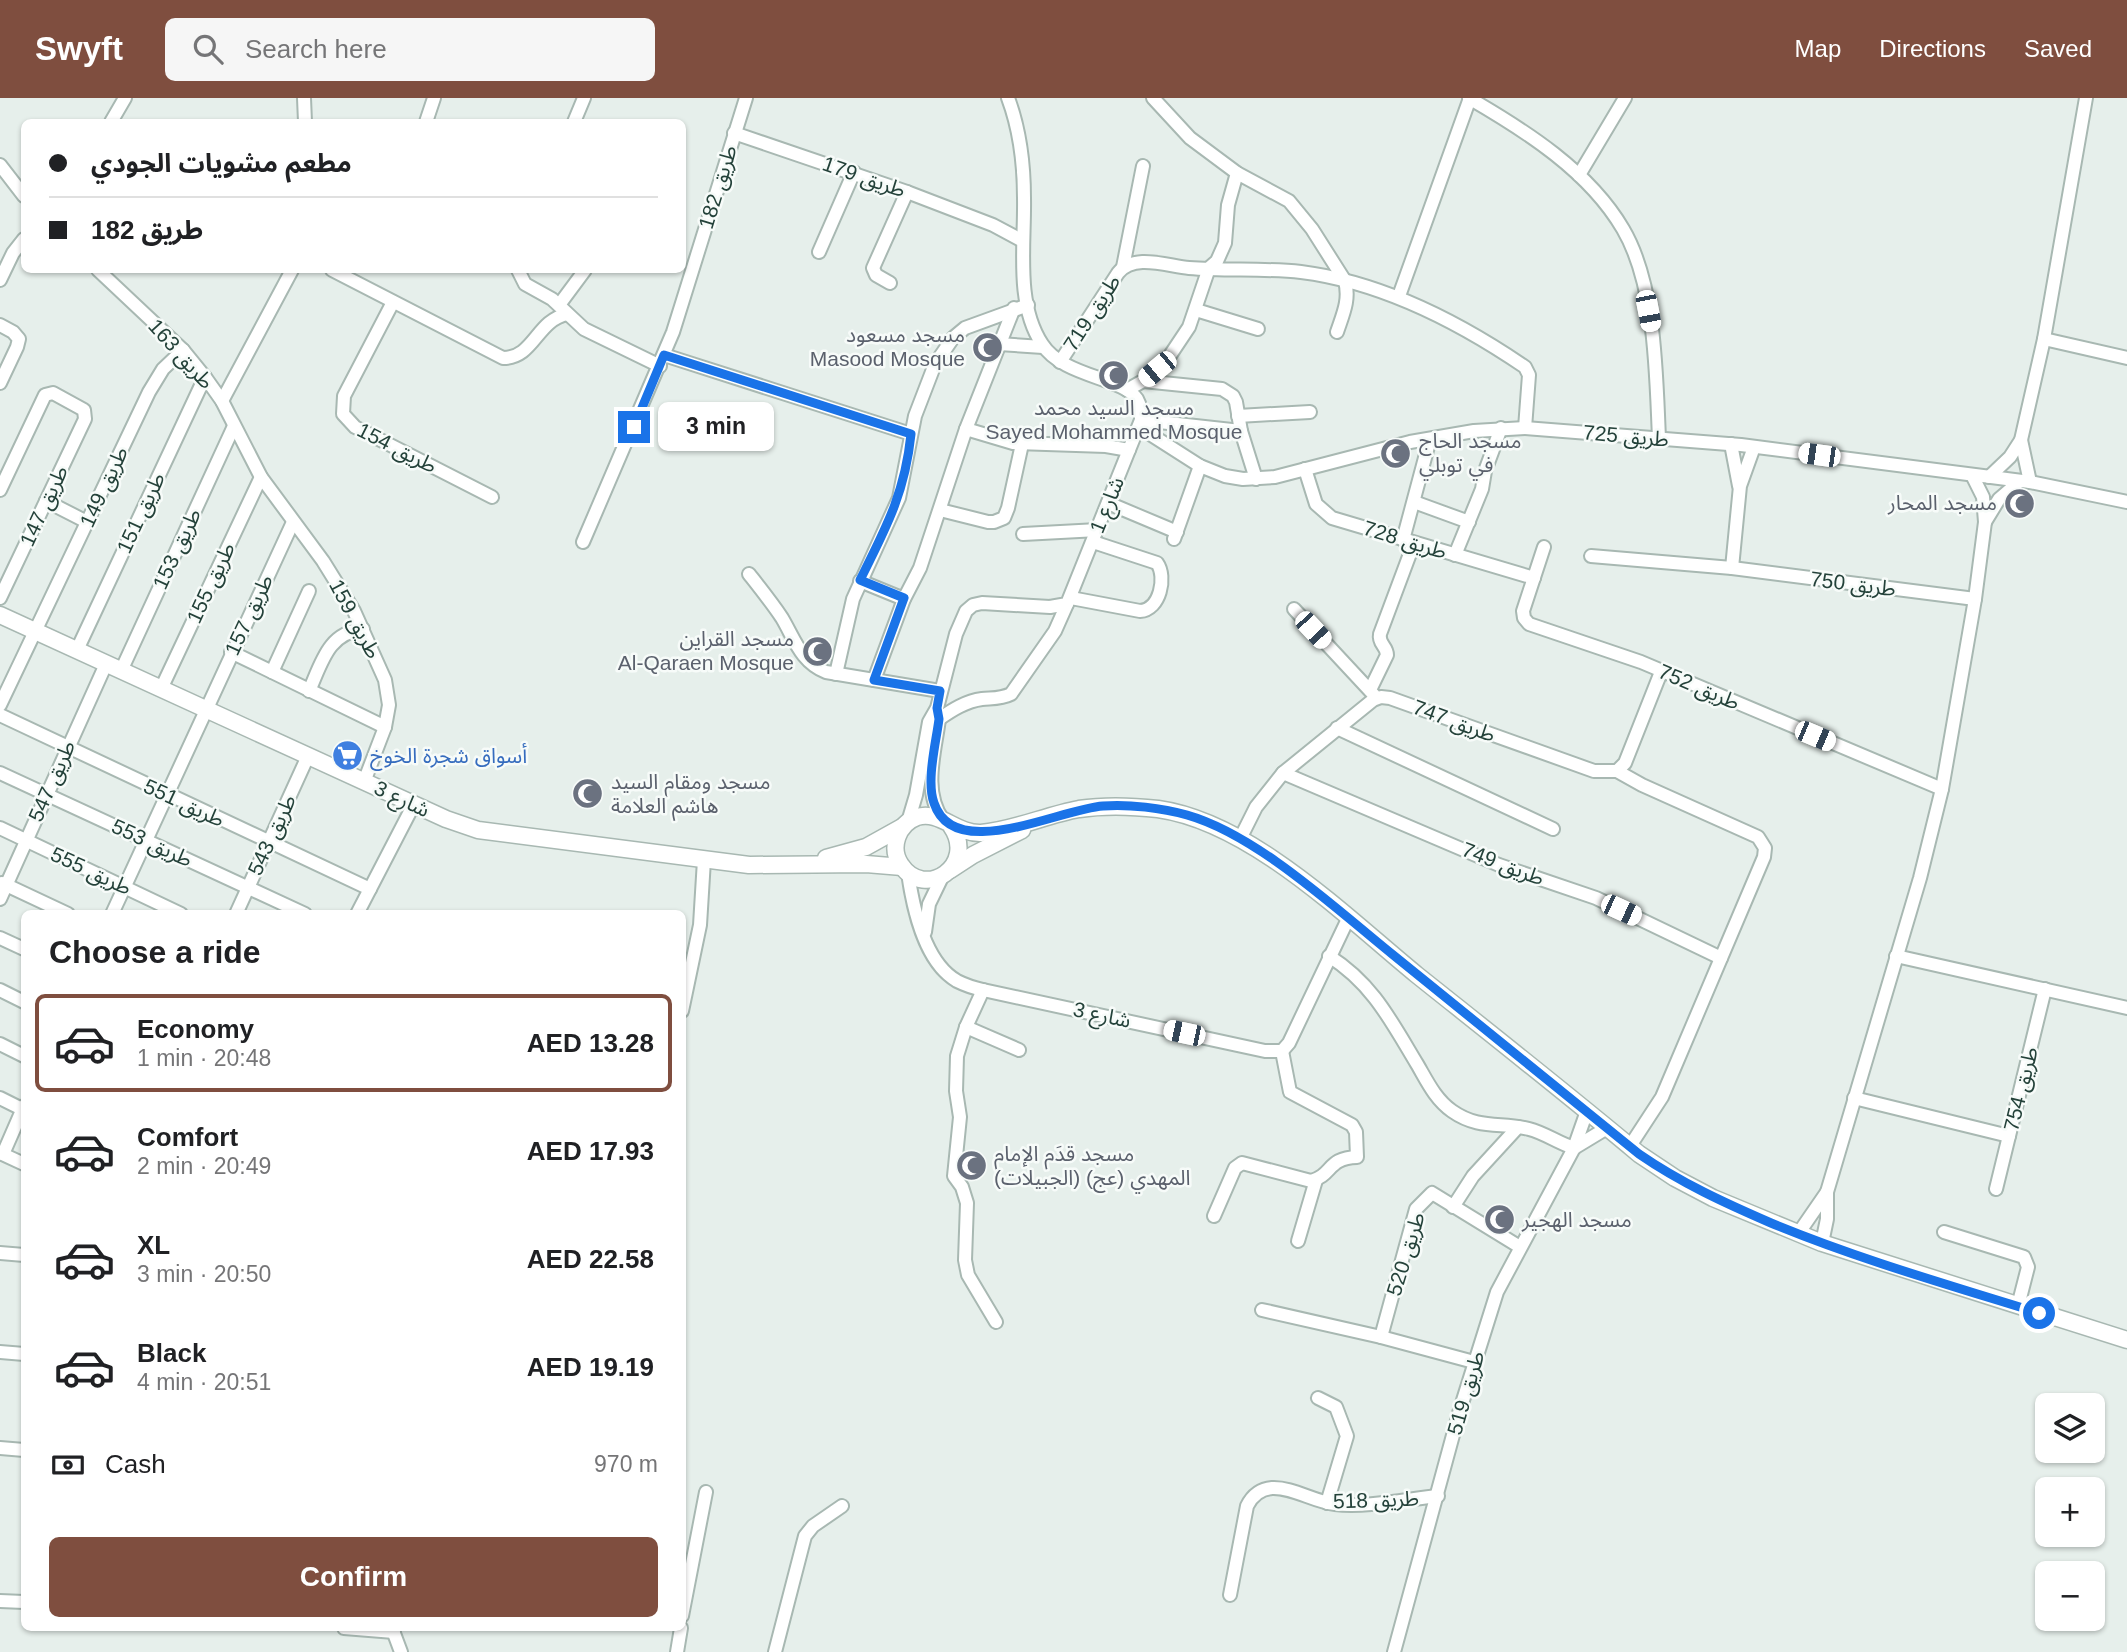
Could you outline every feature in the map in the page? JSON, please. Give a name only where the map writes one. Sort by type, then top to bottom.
[{"type":"street","points":[[113,119],[125,98]]},
{"type":"street","points":[[304,98],[305,119]]},
{"type":"street","points":[[427,119],[434,98]]},
{"type":"street","points":[[575,119],[584,98]]},
{"type":"street","name":"طريق 182","points":[[583,542],[662,361],[746,98]]},
{"type":"street","points":[[1153,98],[1190,138],[1237,173],[1289,201],[1307,221],[1345,281],[1347,304],[1337,332]]},
{"type":"street","points":[[1399,296],[1470,98],[1532,138],[1579,175],[1604,201],[1624,231],[1637,265],[1652,330],[1659,438]]},
{"type":"street","points":[[1579,175],[1625,98]]},
{"type":"street","points":[[1985,522],[1999,499],[2025,481],[2021,440],[2043,339],[2086,98]]},
{"type":"street","points":[[1012,99],[1023,164],[1022,264],[1033,329],[1043,347],[1060,362],[1127,390],[1140,406],[1140,424],[1241,431]]},
{"type":"street","name":"طريق 179","points":[[734,134],[854,172],[993,225],[1023,241]]},
{"type":"street","points":[[1123,267],[1143,166]]},
{"type":"street","points":[[1,168],[21,192]]},
{"type":"street","points":[[819,252],[854,172]]},
{"type":"street","points":[[1127,390],[1143,381],[1169,357],[1185,335],[1209,268],[1217,261],[1225,243],[1227,205],[1237,173]]},
{"type":"street","points":[[890,283],[876,275],[873,268],[907,192]]},
{"type":"street","points":[[993,225],[1009,221],[1024,212]]},
{"type":"street","points":[[0,280],[21,243]]},
{"type":"street","name":"طريق 719","points":[[1060,362],[1123,267],[1135,262],[1301,272],[1399,296],[1454,324],[1525,367],[1530,375],[1525,428]]},
{"type":"street","name":"طريق 163","points":[[101,273],[183,350],[205,377],[222,401],[261,477],[293,522]]},
{"type":"street","points":[[222,401],[290,273]]},
{"type":"street","points":[[338,273],[503,358],[522,354],[546,323],[563,309],[583,273]]},
{"type":"street","points":[[520,273],[525,284],[563,309],[590,333],[662,361],[911,434]]},
{"type":"street","name":"طريق 154","points":[[393,302],[344,396],[343,414],[355,427],[492,497]]},
{"type":"street","points":[[836,674],[847,618],[860,580],[899,498],[915,416],[935,364],[948,344],[965,328],[1028,304]]},
{"type":"street","points":[[874,680],[904,598],[920,568],[966,429],[1014,308]]},
{"type":"street","points":[[1196,310],[1258,329]]},
{"type":"street","points":[[0,326],[13,332],[19,339],[0,383]]},
{"type":"street","points":[[2043,339],[2127,358]]},
{"type":"street","points":[[999,344],[1043,347]]},
{"type":"street","name":"طريق 149","points":[[0,705],[155,380],[183,350]]},
{"type":"street","name":"طريق 151","points":[[76,650],[205,377]]},
{"type":"street","points":[[1143,381],[1222,389],[1233,396],[1256,479]]},
{"type":"street","name":"طريق 147","points":[[0,490],[45,395],[53,393],[82,408],[86,413],[85,419],[0,598]]},
{"type":"street","points":[[1238,416],[1310,412]]},
{"type":"street","name":"طريق 725","points":[[1140,424],[1200,466],[1225,476],[1256,479],[1430,439],[1502,428],[1525,428],[1731,444],[2025,481],[2127,502]]},
{"type":"street","name":"شارع 1","points":[[938,714],[982,699],[1002,698],[1011,694],[1055,632],[1140,424]]},
{"type":"street","name":"طريق 153","points":[[113,667],[234,426]]},
{"type":"street","points":[[1455,555],[1502,428]]},
{"type":"street","points":[[966,429],[1022,444],[1095,445],[1129,450]]},
{"type":"street","points":[[1240,839],[1256,807],[1283,773],[1373,694],[1387,655],[1379,637],[1408,541],[1414,502],[1430,439]]},
{"type":"street","points":[[1989,477],[2010,457],[2021,440]]},
{"type":"street","points":[[940,510],[988,522],[1004,518],[1022,444]]},
{"type":"street","points":[[1731,444],[1740,486]]},
{"type":"street","points":[[1732,568],[1740,486],[1754,447]]},
{"type":"street","points":[[1108,503],[1175,536],[1200,466]]},
{"type":"street","name":"طريق 728","points":[[1305,469],[1312,498],[1326,514],[1534,578]]},
{"type":"street","points":[[1822,1243],[1827,1219],[1827,1192],[1920,877],[1942,789],[1975,599],[1985,522],[1983,497],[1972,475]]},
{"type":"street","name":"طريق 155","points":[[161,689],[261,477]]},
{"type":"street","points":[[46,501],[87,522]]},
{"type":"street","points":[[1414,502],[1469,522]]},
{"type":"street","name":"طريق 159","points":[[293,522],[341,586],[385,680],[389,705],[365,782]]},
{"type":"street","name":"طريق 157","points":[[114,910],[293,522]]},
{"type":"street","points":[[924,936],[929,904],[959,852],[959,843],[934,804],[931,787],[940,691],[961,621],[973,605],[982,603],[1050,607],[1069,601],[1140,611],[1150,609],[1157,601],[1161,571],[1157,563],[1096,536],[1023,534]]},
{"type":"street","name":"طريق 752","points":[[1544,547],[1524,611],[1524,618],[1530,624],[1610,651],[1942,789]]},
{"type":"street","name":"طريق 750","points":[[1591,556],[1732,568],[1975,599]]},
{"type":"street","points":[[749,574],[783,620],[808,662],[826,672],[940,691]]},
{"type":"street","points":[[860,580],[904,598]]},
{"type":"street","points":[[272,672],[309,591]]},
{"type":"street","points":[[1294,609],[1373,694]]},
{"type":"street","name":"شارع 3","points":[[0,615],[456,823],[489,832],[749,865],[866,863],[905,870],[928,950],[945,972],[957,981],[983,990],[1265,1051],[1282,1051]]},
{"type":"street","points":[[309,691],[333,643],[344,634],[363,629]]},
{"type":"street","points":[[231,652],[384,727]]},
{"type":"street","name":"طريق 547","points":[[0,899],[3,884],[67,748],[113,667]]},
{"type":"street","points":[[1630,1146],[1662,1097],[1764,856],[1764,845],[1758,837],[1617,771],[1625,763],[1631,750],[1661,672]]},
{"type":"street","name":"طريق 747","points":[[1373,694],[1594,771],[1617,771]]},
{"type":"street","points":[[938,714],[929,722],[916,795],[895,847],[905,870],[926,880],[947,872],[1043,819]]},
{"type":"street","name":"طريق 551","points":[[0,715],[370,889]]},
{"type":"street","points":[[1337,728],[1553,829]]},
{"type":"street","name":"طريق 543","points":[[238,910],[308,756]]},
{"type":"street","name":"طريق 553","points":[[0,773],[297,910]]},
{"type":"street","name":"طريق 749","points":[[1283,773],[1499,865],[1596,898],[1721,958]]},
{"type":"street","points":[[359,910],[414,804]]},
{"type":"street","points":[[905,824],[925,816],[967,832],[985,832],[1105,806],[1158,809],[1188,815],[1240,839],[1308,886],[1630,1146],[1694,1188],[1822,1243],[2127,1340]]},
{"type":"street","name":"شارع 3","points":[[793,866],[856,850],[905,824]]},
{"type":"street","name":"طريق 555","points":[[0,828],[173,910]]},
{"type":"street","points":[[686,992],[700,925],[704,860]]},
{"type":"street","points":[[3,884],[59,910]]},
{"type":"street","points":[[1298,1241],[1316,1180],[1334,1162],[1357,1157],[1356,1132],[1352,1125],[1290,1092],[1282,1051],[1289,1043],[1348,919]]},
{"type":"street","points":[[0,938],[21,948]]},
{"type":"street","points":[[1329,956],[1357,976],[1380,1002],[1439,1100],[1461,1117],[1487,1126],[1532,1129],[1574,1148],[1607,1128]]},
{"type":"street","points":[[1896,956],[2127,1008]]},
{"type":"street","name":"طريق 754","points":[[1996,1189],[2045,989]]},
{"type":"street","points":[[0,990],[21,1000]]},
{"type":"street","points":[[983,990],[966,1027],[957,1056],[956,1091],[960,1116],[954,1176],[962,1187],[967,1203],[965,1260],[968,1275],[996,1322]]},
{"type":"street","points":[[966,1027],[1019,1050]]},
{"type":"street","points":[[0,1044],[21,1054]]},
{"type":"street","points":[[0,1098],[21,1107]]},
{"type":"street","points":[[1854,1098],[2009,1136]]},
{"type":"street","name":"طريق 519","points":[[1394,1652],[1474,1362],[1497,1292],[1574,1148],[1587,1111]]},
{"type":"street","points":[[21,1114],[1,1153],[21,1163]]},
{"type":"street","points":[[1453,1207],[1473,1176],[1518,1127]]},
{"type":"street","points":[[1214,1216],[1235,1168],[1242,1163],[1306,1180],[1316,1180]]},
{"type":"street","points":[[1798,1234],[1827,1192]]},
{"type":"street","name":"طريق 520","points":[[1381,1337],[1416,1209],[1432,1194],[1521,1247]]},
{"type":"street","points":[[1944,1231],[2024,1257],[2028,1268],[2018,1306]]},
{"type":"street","points":[[0,1253],[21,1255]]},
{"type":"street","points":[[1262,1310],[1381,1337],[1474,1362]]},
{"type":"street","points":[[0,1352],[21,1354]]},
{"type":"street","points":[[1318,1398],[1336,1407],[1346,1433],[1327,1503]]},
{"type":"street","points":[[0,1448],[21,1450]]},
{"type":"street","name":"طريق 518","points":[[1230,1595],[1247,1506],[1262,1490],[1277,1488],[1327,1503],[1354,1504],[1438,1496]]},
{"type":"street","points":[[686,1586],[706,1492]]},
{"type":"street","points":[[776,1647],[805,1536],[813,1526],[842,1506]]},
{"type":"street","points":[[0,1601],[21,1602]]},
{"type":"street","points":[[393,1631],[401,1652]]},
{"type":"street","points":[[677,1652],[680,1631]]},
{"type":"place","name":"مسجد مسعود Masood Mosque","points":[[988,347]]},
{"type":"place","name":"مسجد السيد محمد Sayed Mohammed Mosque","points":[[1114,376]]},
{"type":"place","name":"مسجد الحاج في توبلي","points":[[1396,453]]},
{"type":"place","name":"مسجد المحار","points":[[2020,503]]},
{"type":"place","name":"مسجد القراين Al-Qaraen Mosque","points":[[817,651]]},
{"type":"place","name":"أسواق شجرة الخوخ","points":[[347,756]]},
{"type":"place","name":"مسجد ومقام السيد هاشم العلامة","points":[[588,794]]},
{"type":"place","name":"مسجد قدَم الإمام المهدي (عج) (الجبيلات)","points":[[971,1166]]},
{"type":"place","name":"مسجد الهجير","points":[[1499,1220]]},
{"type":"route","points":[[634,427],[664,355],[911,434],[899,498],[860,580],[904,598],[874,680],[940,691],[931,787],[938,813],[951,826],[967,832],[985,832],[1105,806],[1158,809],[1188,815],[1212,825],[1240,839],[1308,886],[1639,1154],[1675,1178],[1713,1198],[1822,1243],[2039,1313]]}]
